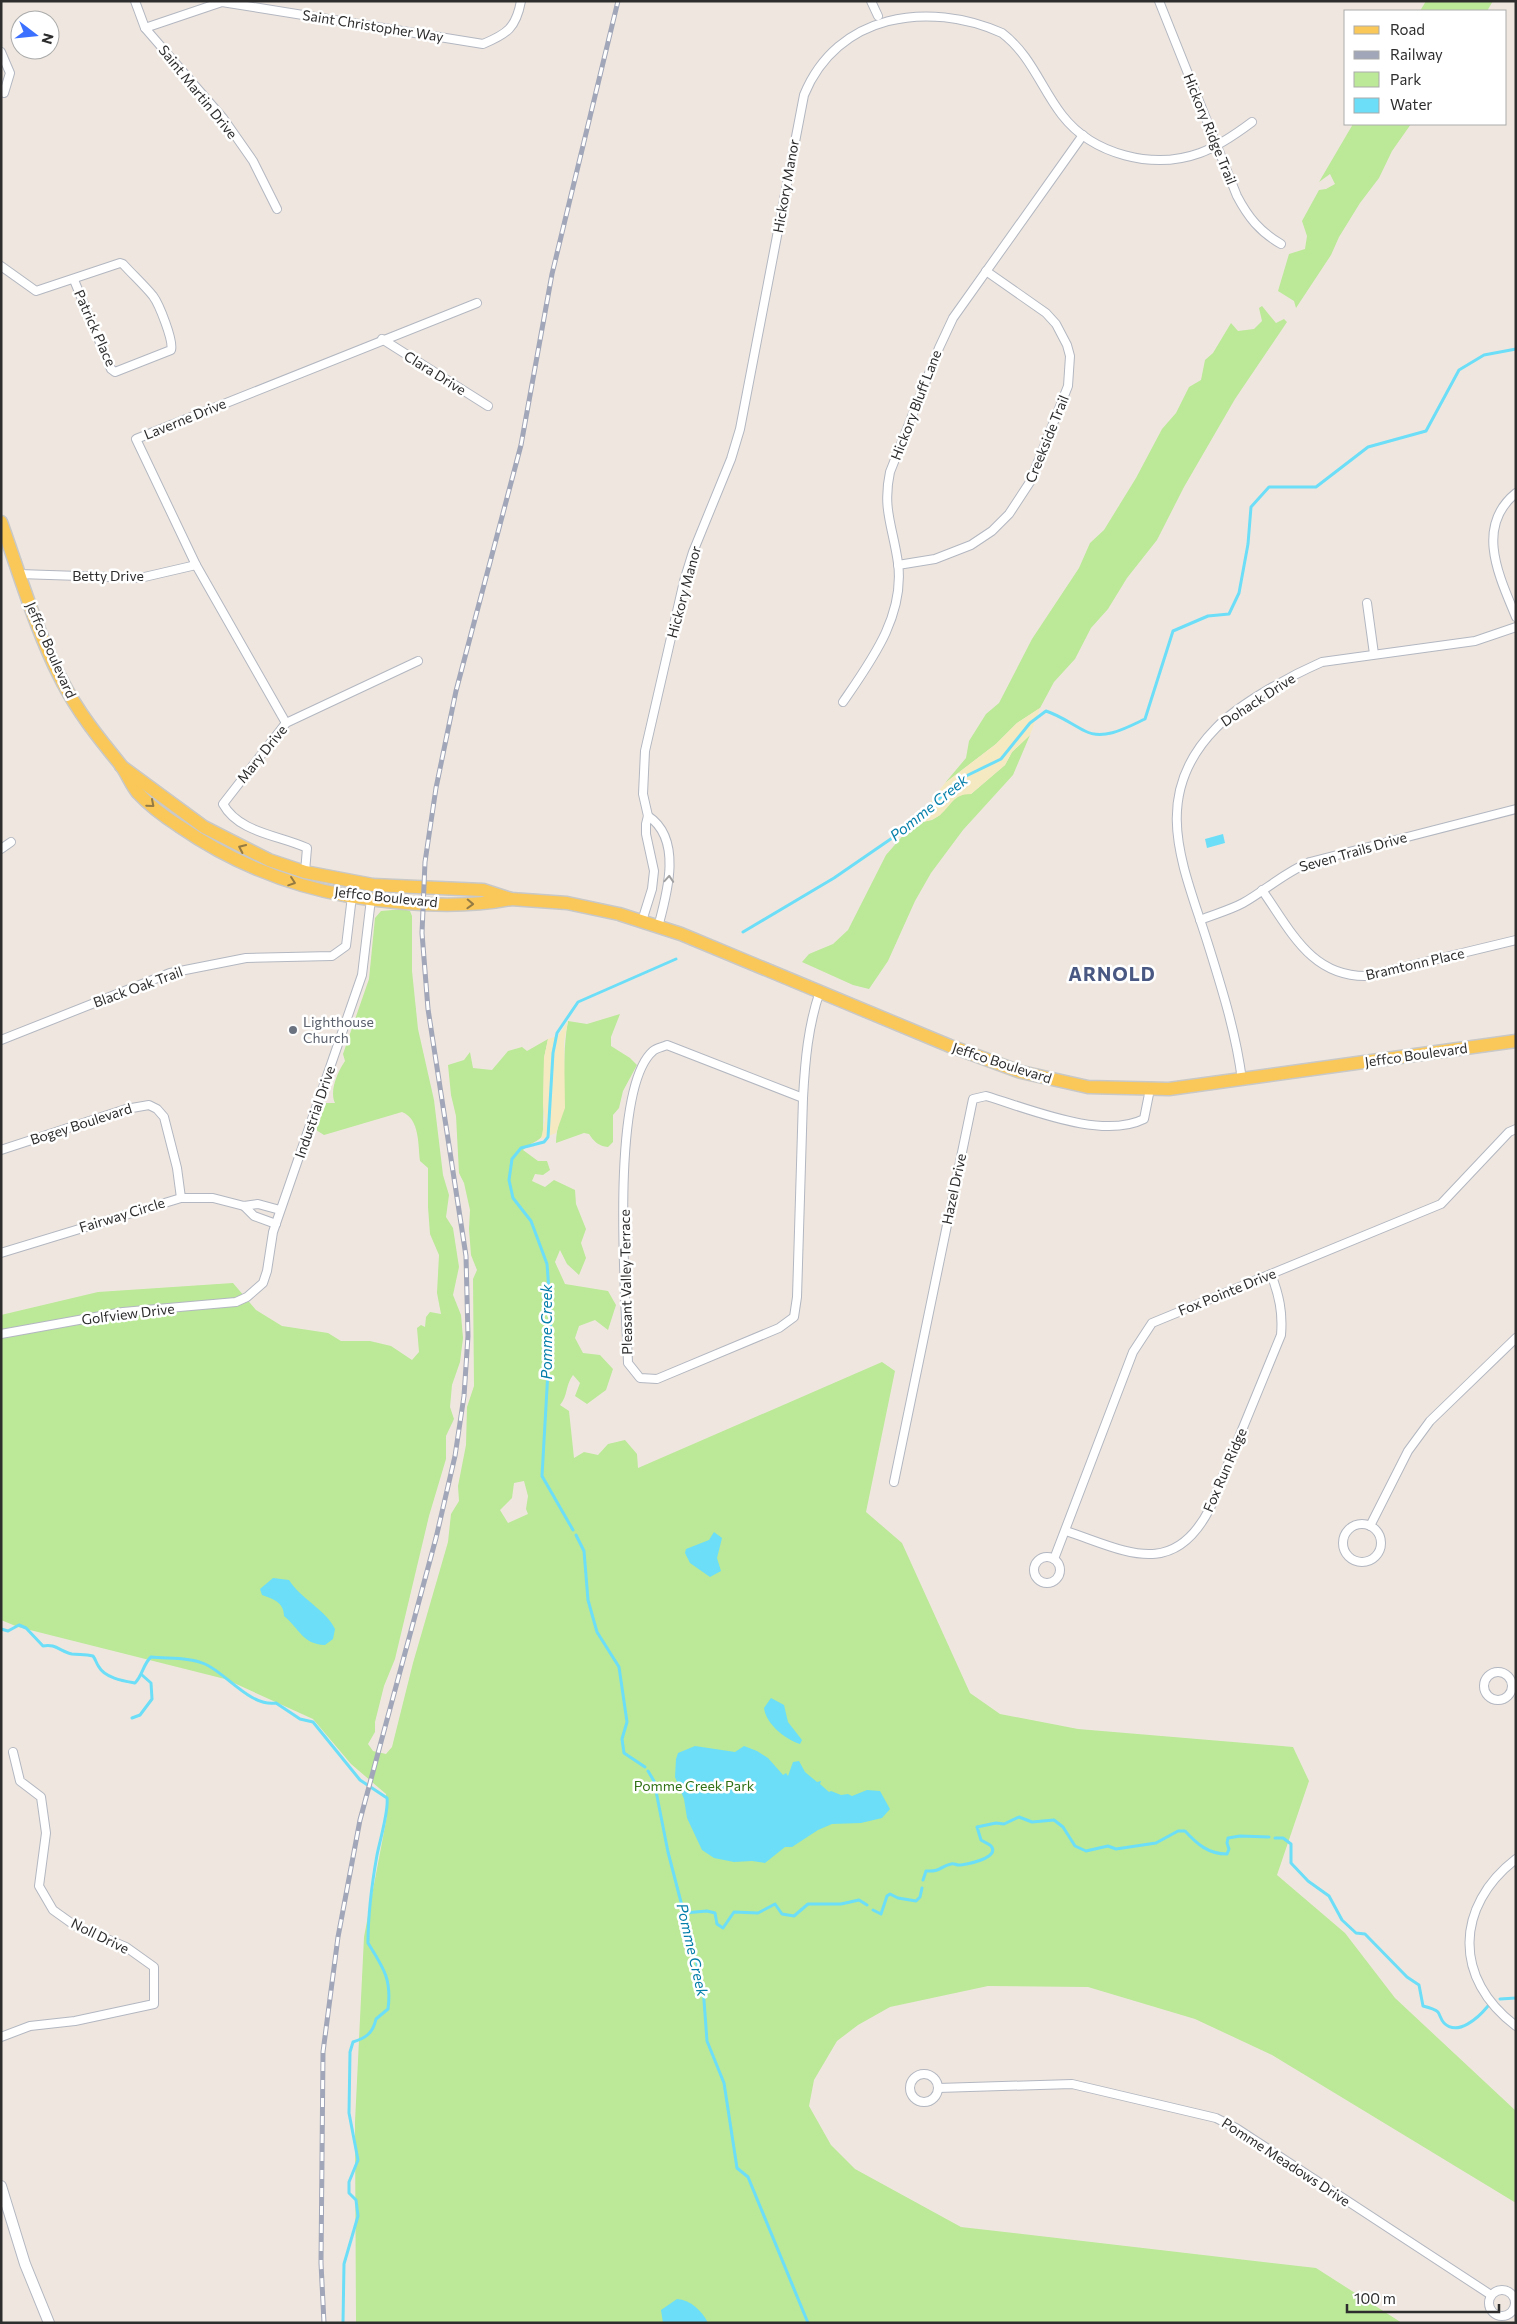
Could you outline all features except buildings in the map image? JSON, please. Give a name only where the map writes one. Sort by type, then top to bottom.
[{"type":"main road","name":"Jeffco Boulevard","points":[[1,522],[61,680],[93,731],[121,766],[138,792],[166,817],[229,857],[264,873],[301,885],[371,899],[483,905],[511,899]]},
{"type":"main road","name":"Jeffco Boulevard","points":[[121,766],[204,827],[269,860],[305,872],[373,885],[483,890],[511,899],[567,903],[642,921],[950,1046],[1021,1072],[1088,1087],[1150,1089],[1242,1080],[1516,1041]]},
{"type":"street","name":"Saint Martin Drive","points":[[135,1],[145,28],[223,118],[253,161],[277,209]]},
{"type":"street","name":"Saint Christopher Way","points":[[145,28],[222,2],[483,44],[505,35],[518,16],[521,1]]},
{"type":"street","points":[[871,1],[878,16]]},
{"type":"street","name":"Hickory Ridge Trail","points":[[1159,1],[1246,213],[1258,228],[1281,244]]},
{"type":"street","points":[[936,8],[975,18],[1007,37],[1023,53],[1063,116],[1083,135],[1117,153],[1144,159],[1184,157],[1217,145],[1252,122]]},
{"type":"street","name":"Hickory Manor","points":[[642,921],[652,889],[654,871],[646,834],[648,816],[642,780],[645,751],[684,580],[693,552],[731,459],[740,429],[804,95],[816,68],[828,53],[856,28],[892,11]]},
{"type":"street","points":[[1,52],[10,73],[4,93]]},
{"type":"street","name":"Hickory Bluff Lane","points":[[843,702],[889,625],[897,596],[898,565],[886,503],[890,472],[945,333],[986,271],[1083,135]]},
{"type":"street","name":"Patrick Place","points":[[1,266],[36,291],[124,264],[154,297],[168,329],[171,350],[115,372],[111,369],[74,280]]},
{"type":"street","name":"Creekside Trail","points":[[898,565],[935,559],[970,545],[992,531],[1010,514],[1030,482],[1068,386],[1070,356],[1067,345],[1056,324],[1046,313],[986,271]]},
{"type":"street","name":"Laverne Drive","points":[[286,723],[196,565],[136,439],[382,339],[477,303]]},
{"type":"street","name":"Clara Drive","points":[[382,339],[488,406]]},
{"type":"street","points":[[1516,493],[1505,506],[1496,523],[1493,542],[1496,568],[1516,617]]},
{"type":"street","name":"Betty Drive","points":[[20,574],[140,578],[196,565]]},
{"type":"street","points":[[1367,603],[1374,654]]},
{"type":"street","name":"Dohack Drive","points":[[1242,1080],[1230,1013],[1182,865],[1177,827],[1179,793],[1196,753],[1225,719],[1305,669],[1334,659],[1475,641],[1516,627]]},
{"type":"street","name":"Mary Drive","points":[[305,872],[307,848],[248,826],[230,816],[223,804],[286,723],[418,661]]},
{"type":"street","name":"Seven Trails Drive","points":[[1200,920],[1229,910],[1292,870],[1310,862],[1516,809]]},
{"type":"street","points":[[648,816],[662,828],[669,863],[668,892],[658,927]]},
{"type":"street","points":[[1,849],[11,842]]},
{"type":"street","name":"Bramtonn Place","points":[[1262,890],[1296,939],[1312,957],[1324,966],[1344,975],[1367,976],[1516,940]]},
{"type":"street","name":"Black Oak Trail","points":[[1,1040],[170,973],[246,958],[332,956],[346,946],[352,896]]},
{"type":"street","name":"Industrial Drive","points":[[254,1292],[262,1283],[267,1271],[280,1210],[362,975],[371,899]]},
{"type":"street","name":"Pleasant Valley Terrace","points":[[803,1098],[667,1045],[654,1050],[641,1068],[633,1093],[625,1136],[624,1182],[628,1363],[640,1378],[657,1380],[779,1328],[794,1317],[797,1297],[806,1049],[812,1014],[820,992]]},
{"type":"street","name":"Hazel Drive","points":[[894,1482],[973,1099],[986,1096],[1093,1127],[1133,1125],[1144,1120],[1150,1089]]},
{"type":"street","name":"Bogey Boulevard","points":[[1,1150],[126,1109],[149,1105],[157,1109],[164,1117],[177,1168],[181,1198]]},
{"type":"street","name":"Fox Pointe Drive","points":[[1054,1559],[1132,1352],[1152,1323],[1441,1204],[1510,1132],[1516,1129]]},
{"type":"street","name":"Fairway Circle","points":[[1,1253],[181,1198],[213,1198],[244,1206],[262,1205],[280,1210]]},
{"type":"street","points":[[258,1218],[262,1205]]},
{"type":"street","name":"Fairway Circle","points":[[244,1206],[258,1218],[276,1224]]},
{"type":"street","name":"Fox Run Ridge","points":[[1066,1530],[1128,1553],[1145,1555],[1174,1548],[1199,1527],[1210,1508],[1281,1335],[1283,1315],[1280,1296],[1271,1274]]},
{"type":"street","name":"Golfview Drive","points":[[1,1334],[124,1312],[236,1302],[254,1292]]},
{"type":"street","points":[[1370,1526],[1408,1451],[1430,1421],[1516,1338]]},
{"type":"street","points":[[1358,1524],[1370,1526],[1376,1530],[1381,1541],[1378,1554],[1369,1562],[1356,1562],[1350,1559],[1343,1549],[1344,1536],[1352,1526],[1358,1524]]},
{"type":"street","name":"Noll Drive","points":[[1,2038],[30,2026],[75,2022],[154,2004],[154,1967],[126,1947],[74,1925],[53,1910],[39,1886],[46,1833],[40,1798],[20,1781],[13,1752]]},
{"type":"street","points":[[1516,1859],[1498,1873],[1480,1896],[1470,1925],[1469,1951],[1482,1989],[1504,2017],[1516,2026]]},
{"type":"street","name":"Pomme Meadows Drive","points":[[938,2088],[1072,2084],[1216,2118],[1236,2128],[1491,2295]]},
{"type":"street","points":[[1,2186],[25,2264],[49,2323]]},
{"type":"street","points":[[1500,2290],[1510,2292],[1515,2301],[1514,2312],[1504,2316],[1494,2314],[1489,2305],[1491,2295],[1500,2290]]},
{"type":"green space","points":[[1426,1],[1493,1],[1488,10],[1421,10]]},
{"type":"green space","points":[[1352,125],[1410,125],[1392,151],[1379,178],[1360,203],[1339,237],[1331,255],[1296,308],[1294,301],[1278,291],[1289,254],[1305,249],[1307,236],[1302,221],[1319,190],[1326,189],[1335,184],[1330,174],[1319,182]]},
{"type":"green space","points":[[1262,306],[1276,323],[1284,319],[1287,322],[1235,399],[1184,487],[1157,540],[1127,578],[1108,609],[1091,628],[1075,659],[1054,682],[1040,708],[1017,723],[996,744],[945,783],[966,758],[969,741],[986,714],[999,703],[1032,639],[1079,568],[1090,543],[1104,530],[1136,478],[1162,429],[1176,413],[1189,387],[1201,380],[1205,360],[1213,353],[1231,323],[1238,331],[1254,329],[1262,321],[1259,308]]},
{"type":"green space","points":[[1030,735],[1013,775],[963,830],[931,873],[915,901],[888,961],[869,989],[853,985],[802,962],[809,954],[833,944],[848,930],[886,855],[913,824],[932,820],[940,815],[951,800],[962,794],[971,794],[1005,765],[1012,752]]},
{"type":"green space","name":"Pomme Creek Park","points":[[404,909],[410,911],[412,916],[412,971],[418,1029],[434,1100],[443,1175],[449,1195],[446,1217],[453,1228],[459,1267],[453,1295],[461,1315],[463,1338],[460,1362],[452,1385],[450,1407],[454,1419],[446,1436],[446,1459],[429,1516],[395,1659],[384,1686],[375,1722],[375,1732],[368,1744],[373,1751],[386,1754],[392,1747],[413,1663],[448,1542],[451,1514],[459,1501],[458,1486],[466,1445],[467,1407],[474,1386],[473,1279],[477,1270],[471,1255],[470,1210],[464,1183],[459,1173],[456,1116],[451,1095],[448,1065],[464,1060],[470,1052],[473,1068],[492,1070],[508,1051],[522,1047],[527,1051],[548,1039],[544,1058],[543,1135],[523,1150],[538,1161],[547,1161],[550,1170],[543,1175],[535,1174],[532,1181],[545,1187],[554,1180],[575,1190],[576,1204],[586,1229],[581,1243],[586,1258],[579,1275],[567,1264],[560,1250],[555,1262],[565,1284],[608,1291],[616,1305],[608,1330],[595,1320],[579,1326],[575,1338],[583,1353],[600,1355],[613,1369],[606,1390],[587,1404],[575,1396],[580,1383],[573,1375],[569,1383],[560,1405],[569,1411],[574,1458],[584,1452],[598,1455],[608,1444],[625,1440],[637,1454],[638,1468],[882,1362],[895,1371],[866,1512],[902,1543],[970,1693],[1000,1714],[1078,1729],[1293,1747],[1309,1781],[1277,1875],[1345,1933],[1395,1998],[1516,2111],[1516,2203],[1272,2055],[1195,2019],[1088,1987],[988,1986],[890,2007],[858,2025],[837,2041],[814,2080],[809,2106],[831,2145],[855,2169],[961,2227],[1316,2268],[1402,2323],[356,2323],[355,2122],[364,1937],[387,1816],[386,1794],[351,1764],[313,1719],[225,1679],[18,1627],[1,1620],[1,1315],[98,1292],[233,1283],[256,1310],[282,1326],[328,1333],[341,1341],[370,1341],[391,1346],[412,1360],[419,1352],[417,1328],[421,1325],[425,1327],[426,1317],[430,1312],[441,1314],[437,1293],[439,1255],[430,1234],[428,1168],[420,1161],[415,1126],[408,1115],[402,1112],[324,1135],[316,1130],[326,1103],[335,1103],[333,1098],[334,1087],[337,1076],[345,1061],[343,1054],[369,979],[375,918],[381,911]],"holes":[[[524,1481],[528,1496],[526,1509],[528,1514],[508,1523],[500,1510],[512,1498],[514,1483]]]},
{"type":"green space","points":[[620,1014],[611,1037],[611,1046],[630,1058],[637,1065],[623,1091],[619,1108],[613,1115],[613,1142],[608,1147],[602,1146],[589,1134],[584,1133],[556,1143],[563,1100],[568,1021],[587,1024]]},
{"type":"sand","points":[[1040,708],[1030,735],[1012,752],[1005,765],[971,794],[965,794],[956,798],[937,817],[913,824],[945,783],[996,744],[1017,723]]},
{"type":"sand","points":[[568,1021],[564,1042],[565,1108],[556,1133],[541,1139],[545,1120],[543,1104],[544,1058],[548,1039],[558,1036]]},
{"type":"water","points":[[1223,834],[1225,843],[1207,848],[1205,839]]},
{"type":"water","points":[[714,1532],[722,1538],[717,1558],[721,1571],[710,1577],[690,1563],[685,1553],[686,1549],[709,1540]]},
{"type":"water","points":[[273,1578],[289,1580],[300,1593],[326,1616],[335,1629],[333,1639],[325,1645],[306,1639],[284,1616],[284,1611],[280,1604],[262,1595],[260,1589]]},
{"type":"water","points":[[771,1698],[784,1705],[788,1722],[802,1740],[800,1744],[788,1739],[768,1720],[764,1708]]},
{"type":"water","points":[[695,1746],[735,1752],[744,1746],[768,1758],[783,1775],[786,1773],[788,1776],[793,1762],[799,1761],[805,1772],[817,1782],[821,1781],[820,1784],[829,1792],[852,1796],[867,1790],[880,1791],[890,1809],[882,1818],[861,1823],[832,1824],[818,1830],[792,1847],[785,1847],[765,1863],[752,1861],[734,1862],[714,1858],[702,1850],[687,1818],[684,1799],[675,1777],[678,1753]]},
{"type":"water","points":[[677,2299],[687,2301],[696,2307],[708,2323],[663,2323],[661,2310]]},
{"type":"waterway","name":"Pomme Creek","points":[[743,932],[834,878],[898,834],[964,777],[1001,759],[1030,723],[1046,711],[1092,734],[1116,732],[1145,719],[1173,631],[1208,616],[1229,614],[1239,593],[1248,544],[1251,507],[1269,487],[1316,487],[1368,447],[1426,431],[1459,370],[1484,355],[1516,349]]},
{"type":"waterway","name":"Pomme Creek","points":[[573,1530],[542,1476],[551,1318],[547,1264],[531,1221],[513,1198],[509,1180],[512,1159],[521,1148],[544,1142],[548,1137],[553,1053],[557,1033],[578,1002],[676,959]]},
{"type":"waterway","name":"Pomme Creek","points":[[576,1535],[584,1551],[588,1600],[597,1632],[619,1667],[627,1722],[622,1739],[624,1753],[645,1767]]},
{"type":"waterway","points":[[1,1629],[8,1631],[19,1625],[26,1628],[43,1646],[55,1647],[72,1654],[93,1656],[99,1667],[106,1674],[135,1683],[151,1657],[185,1659],[205,1664],[257,1700],[266,1703],[276,1703],[300,1719],[313,1722],[360,1780],[387,1798],[386,1817],[372,1888],[368,1943],[385,1974],[389,1989],[389,1999],[388,2009],[376,2019],[373,2028],[368,2034],[362,2039],[353,2042],[350,2052],[349,2113],[358,2160],[349,2182],[349,2193],[356,2200],[358,2216],[344,2264],[343,2323]]},
{"type":"waterway","points":[[132,1718],[140,1715],[152,1699],[151,1683],[142,1675]]},
{"type":"waterway","name":"Pomme Creek","points":[[648,1771],[654,1781],[668,1852],[703,1987],[707,2041],[724,2083],[737,2168],[748,2177],[808,2323]]},
{"type":"waterway","points":[[923,1880],[926,1871],[935,1871],[952,1864],[968,1864],[987,1857],[993,1850],[991,1846],[981,1840],[977,1827],[996,1823],[1004,1824],[1019,1817],[1032,1822],[1054,1820],[1063,1827],[1075,1846],[1086,1851],[1108,1846],[1116,1849],[1156,1843],[1178,1831],[1185,1831],[1203,1847],[1220,1854],[1227,1854],[1229,1849],[1228,1838],[1240,1836],[1269,1837]]},
{"type":"waterway","points":[[1275,1838],[1283,1838],[1291,1844],[1291,1863],[1308,1881],[1329,1896],[1342,1920],[1356,1933],[1365,1934],[1407,1977],[1419,1985],[1423,2006],[1438,2012],[1444,2023],[1450,2027],[1462,2027],[1474,2020],[1488,2006]]},
{"type":"waterway","points":[[873,1910],[881,1914],[887,1896],[890,1894],[898,1898],[916,1901],[920,1897],[922,1888]]},
{"type":"waterway","points":[[684,1913],[707,1911],[715,1913],[717,1924],[723,1928],[734,1912],[758,1913],[775,1904],[782,1914],[794,1916],[808,1904],[841,1904],[859,1900],[867,1905]]},
{"type":"waterway","points":[[1500,1999],[1516,1998]]},
{"type":"railway","points":[[324,2323],[321,2263],[323,2052],[338,1937],[360,1820],[436,1538],[455,1456],[464,1396],[468,1336],[466,1256],[428,1009],[422,933],[425,862],[436,788],[456,691],[521,445],[552,274],[618,1]]},
{"type":"place","name":"Lighthouse Church","points":[[293,1030]]},
{"type":"district","name":"ARNOLD","points":[[1112,974]]}]
